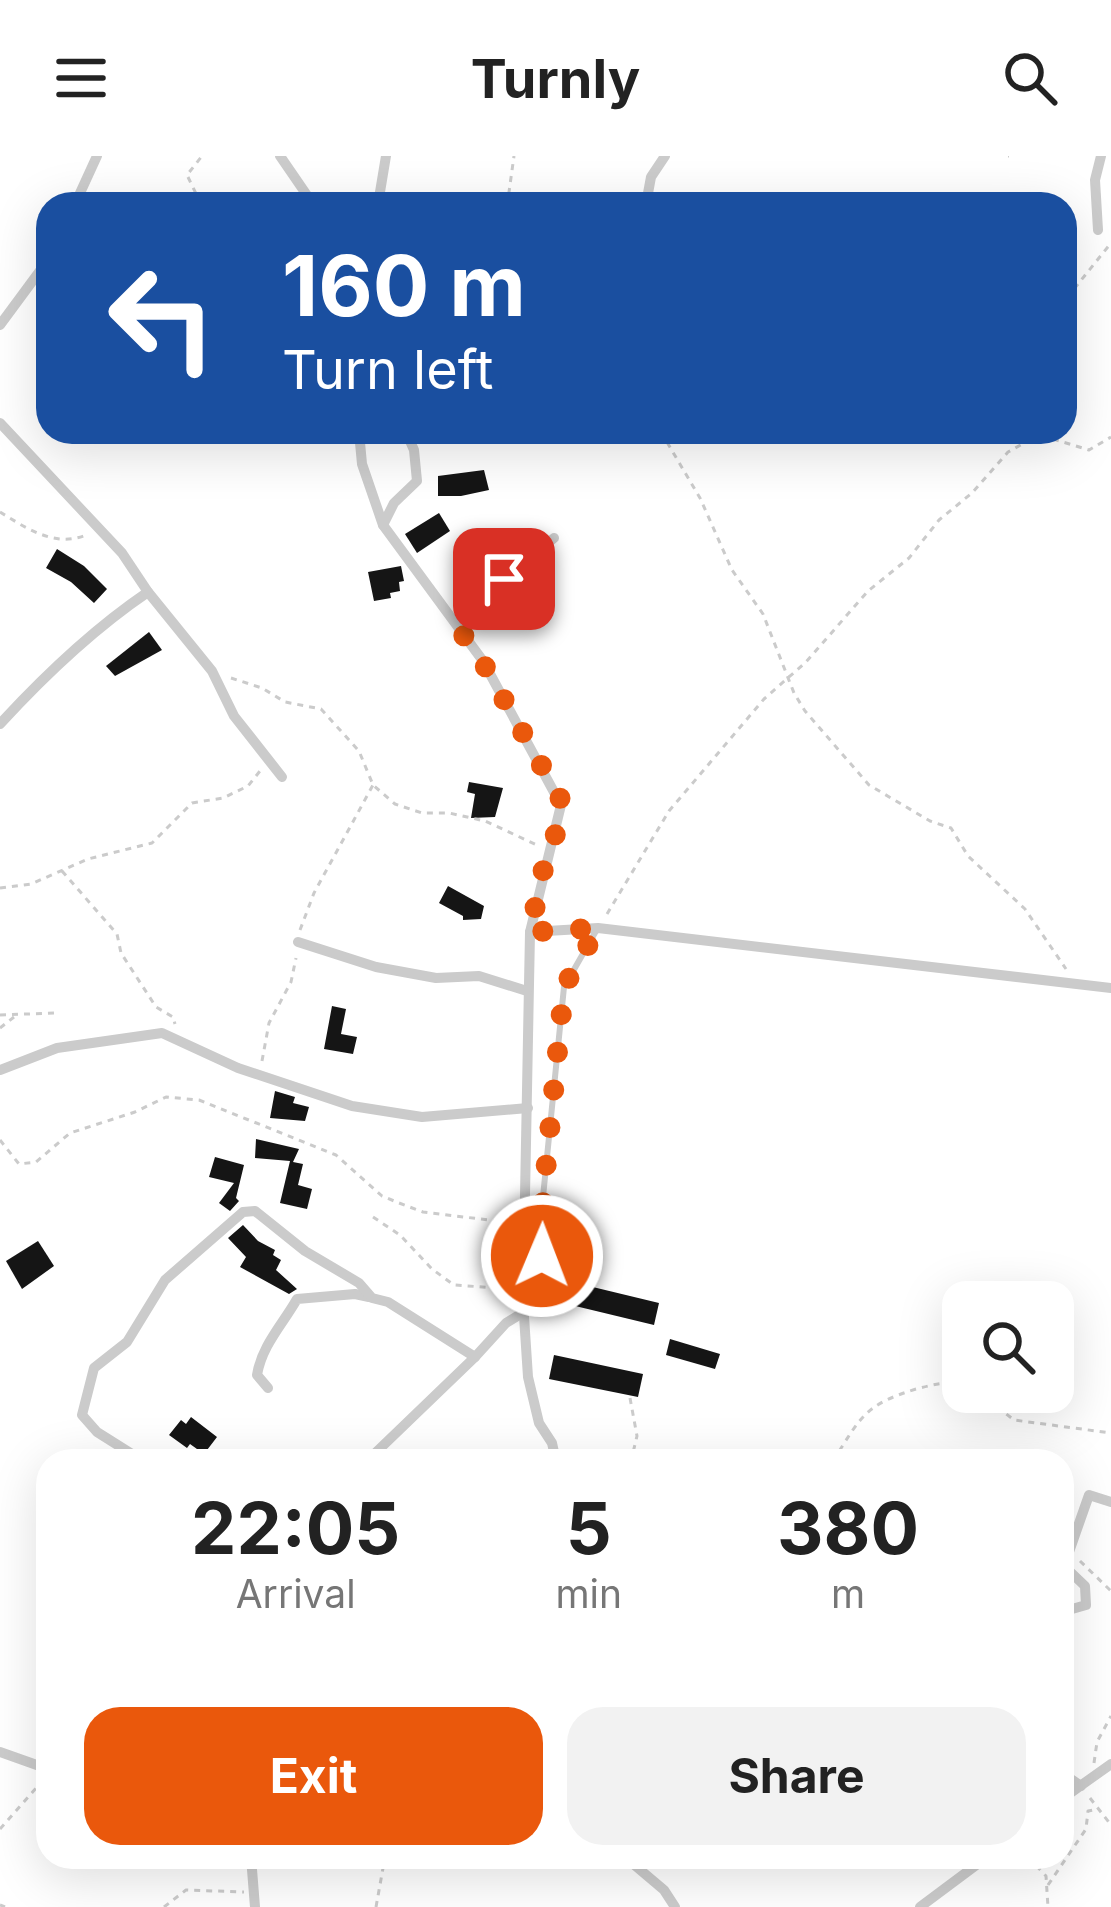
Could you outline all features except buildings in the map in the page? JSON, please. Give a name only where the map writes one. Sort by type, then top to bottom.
[{"type":"street","points":[[80,192],[97,156]]},
{"type":"street","points":[[280,156],[305,192]]},
{"type":"street","points":[[380,192],[386,156]]},
{"type":"street","points":[[648,192],[651,177],[665,156]]},
{"type":"street","points":[[1098,230],[1095,180],[1101,156]]},
{"type":"street","points":[[0,325],[24,298],[36,272]]},
{"type":"street","points":[[0,423],[122,553],[212,671],[234,716],[282,777]]},
{"type":"street","points":[[360,444],[362,464],[383,525],[482,661],[560,798],[562,815],[530,932],[527,991],[524,1300],[528,1377],[539,1423],[553,1449]]},
{"type":"street","points":[[383,525],[394,503],[417,481],[411,444]]},
{"type":"street","points":[[459,629],[504,579],[554,538]]},
{"type":"street","points":[[0,724],[38,682],[107,620],[148,592]]},
{"type":"street","points":[[530,932],[598,928],[1111,988]]},
{"type":"street","points":[[298,942],[376,967],[436,978],[479,976],[527,991]]},
{"type":"street","points":[[0,1070],[57,1048],[162,1033],[260,1075],[352,1106],[422,1117],[528,1108]]},
{"type":"street","points":[[124,1449],[82,1415],[92,1374],[127,1342],[165,1280],[243,1212],[255,1211],[305,1251],[359,1283],[372,1298]]},
{"type":"street","points":[[268,1388],[257,1375],[258,1367],[270,1338],[290,1316],[297,1299],[355,1294],[388,1302],[475,1357]]},
{"type":"street","points":[[379,1449],[475,1357],[524,1300]]},
{"type":"street","points":[[1074,1538],[1089,1495],[1111,1502]]},
{"type":"street","points":[[1074,1576],[1085,1586],[1086,1605],[1074,1608]]},
{"type":"street","points":[[0,1752],[36,1766]]},
{"type":"street","points":[[1074,1791],[1111,1764]]},
{"type":"street","points":[[1074,1781],[1081,1786]]},
{"type":"street","points":[[251,1869],[255,1907]]},
{"type":"street","points":[[640,1869],[664,1889],[676,1907]]},
{"type":"street","points":[[920,1907],[971,1869]]},
{"type":"lane","points":[[524,1300],[542,1256],[543,1197],[564,987],[598,928]]},
{"type":"path","points":[[196,192],[187,173],[202,156]]},
{"type":"path","points":[[508,192],[514,156]]},
{"type":"path","points":[[1077,285],[1111,243]]},
{"type":"path","points":[[1074,444],[1089,450],[1111,436]]},
{"type":"path","points":[[668,444],[700,498],[731,571],[763,614],[805,711],[869,785],[951,828],[968,856],[1024,909],[1078,985]]},
{"type":"path","points":[[598,928],[669,811],[764,699],[845,614],[909,558],[939,520],[972,493],[1008,452],[1022,444]]},
{"type":"path","points":[[0,512],[45,536],[68,542],[98,527]]},
{"type":"path","points":[[212,671],[262,688],[285,702],[321,709],[359,751],[373,785],[395,804],[422,813],[485,821],[550,850]]},
{"type":"path","points":[[0,888],[31,884],[152,842],[192,803],[224,798],[248,786],[268,759]]},
{"type":"path","points":[[260,1075],[269,1023],[291,982],[314,892],[373,785]]},
{"type":"path","points":[[61,870],[117,934],[122,952],[156,1007],[173,1017],[182,1042]]},
{"type":"path","points":[[0,1015],[54,1013]]},
{"type":"path","points":[[0,1028],[15,1016]]},
{"type":"path","points":[[0,1140],[26,1166],[70,1133],[166,1097],[199,1100],[336,1155],[382,1196],[423,1212],[501,1224],[527,1223]]},
{"type":"path","points":[[373,1217],[454,1285],[524,1300]]},
{"type":"path","points":[[841,1449],[861,1417],[882,1400],[942,1382]]},
{"type":"path","points":[[630,1398],[637,1436],[634,1449]]},
{"type":"path","points":[[1005,1413],[1014,1420],[1111,1432]]},
{"type":"path","points":[[1080,1561],[1111,1591]]},
{"type":"path","points":[[1092,1776],[1097,1742],[1111,1716]]},
{"type":"path","points":[[0,1829],[36,1785]]},
{"type":"path","points":[[1081,1786],[1111,1825]]},
{"type":"path","points":[[1074,1847],[1086,1829],[1088,1811],[1099,1809]]},
{"type":"path","points":[[376,1907],[383,1869]]},
{"type":"path","points":[[1039,1869],[1046,1876],[1048,1907]]},
{"type":"path","points":[[1048,1885],[1059,1869]]},
{"type":"path","points":[[164,1907],[186,1890],[252,1891]]},
{"type":"route","points":[[504,579],[459,629],[560,798],[562,815],[542,874],[530,932],[598,928],[564,987],[543,1197],[542,1256]]}]
